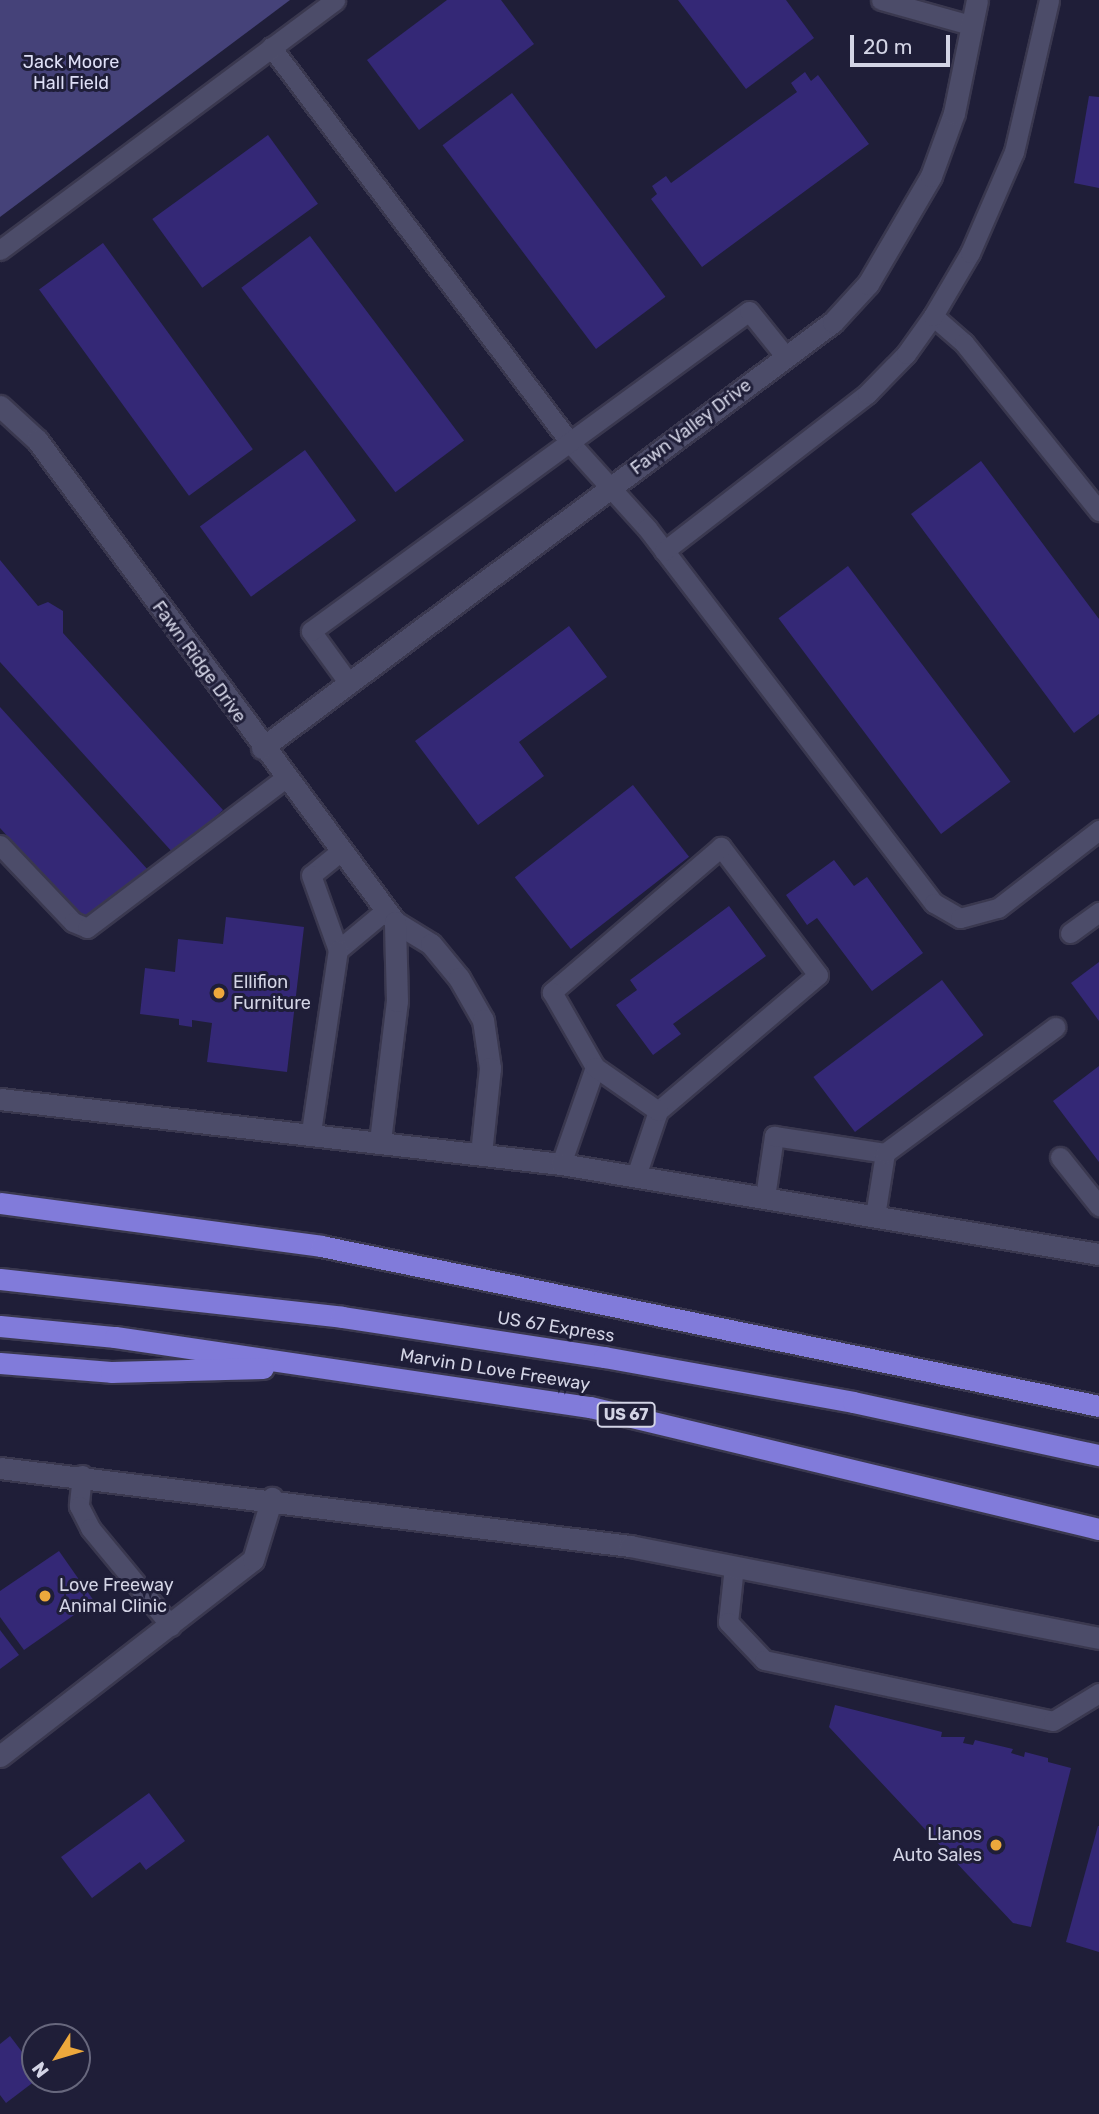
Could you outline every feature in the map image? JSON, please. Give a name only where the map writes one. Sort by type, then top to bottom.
[{"type":"highway","points":[[0,1203],[321,1246],[1099,1406]]},
{"type":"highway","name":"US 67 Express","points":[[0,1279],[342,1317],[604,1357],[853,1402],[1099,1455]]},
{"type":"highway","name":"Marvin D Love Freeway","points":[[0,1326],[325,1366],[590,1407],[1099,1529]]},
{"type":"highway","points":[[0,1363],[111,1372],[325,1366]]},
{"type":"street","name":"Fawn Valley Drive","points":[[262,748],[833,322],[868,285],[931,176],[954,113],[977,0]]},
{"type":"street","name":"Fawn Ridge Drive","points":[[0,406],[37,440],[262,748],[390,916],[431,944],[459,978],[483,1020],[490,1068],[481,1154]]},
{"type":"street","points":[[380,1141],[397,1002],[390,916]]},
{"type":"street","points":[[0,1099],[311,1132],[561,1164],[1099,1254]]},
{"type":"street","points":[[0,1468],[272,1498],[630,1546],[1099,1638]]},
{"type":"street","points":[[0,1756],[253,1560],[272,1498]]},
{"type":"lane","points":[[0,250],[335,0]]},
{"type":"lane","points":[[881,0],[970,25]]},
{"type":"lane","points":[[664,551],[867,394],[906,354],[933,316],[970,253],[1014,152],[1049,0]]},
{"type":"lane","points":[[271,47],[571,444],[664,551],[934,903],[960,918],[999,908],[1099,830]]},
{"type":"lane","points":[[348,682],[311,631],[571,444],[749,311],[786,357]]},
{"type":"lane","points":[[933,316],[964,343],[1099,511]]},
{"type":"lane","points":[[0,845],[72,922],[87,928],[285,778]]},
{"type":"lane","points":[[636,1176],[658,1111],[818,975],[721,848],[552,992],[595,1068],[658,1111]]},
{"type":"lane","points":[[311,1132],[338,950],[311,875],[341,851]]},
{"type":"lane","points":[[1070,933],[1099,912]]},
{"type":"lane","points":[[338,950],[390,916]]},
{"type":"lane","points":[[875,1216],[886,1153],[1055,1027]]},
{"type":"lane","points":[[561,1164],[595,1068]]},
{"type":"lane","points":[[765,1198],[774,1136],[886,1153]]},
{"type":"lane","points":[[1060,1157],[1099,1206]]},
{"type":"lane","points":[[82,1475],[79,1506],[90,1528],[171,1626]]},
{"type":"lane","points":[[734,1566],[728,1622],[764,1660],[1053,1721],[1099,1693]]},
{"type":"green space","name":"Jack Moore Hall Field","points":[[0,0],[290,0],[0,217]]},
{"type":"building","points":[[447,0],[501,0],[534,44],[419,130],[367,60]]},
{"type":"building","points":[[678,0],[786,0],[814,38],[746,89]]},
{"type":"building","points":[[805,72],[811,81],[818,75],[869,144],[702,267],[651,199],[657,194],[652,186],[666,176],[671,183],[797,92],[791,83]]},
{"type":"building","points":[[512,93],[665,297],[596,349],[443,145]]},
{"type":"building","points":[[1089,96],[1099,97],[1099,188],[1074,183]]},
{"type":"building","points":[[268,135],[318,204],[202,288],[152,219]]},
{"type":"building","points":[[310,236],[464,440],[395,492],[241,288]]},
{"type":"building","points":[[103,243],[253,449],[189,496],[39,289]]},
{"type":"building","points":[[305,450],[356,520],[251,597],[200,526]]},
{"type":"building","points":[[981,461],[1099,619],[1099,714],[1074,733],[911,514]]},
{"type":"building","points":[[0,560],[38,606],[48,602],[63,611],[63,633],[223,810],[174,854],[0,662]]},
{"type":"building","points":[[848,566],[1010,782],[941,834],[779,618]]},
{"type":"building","points":[[569,626],[607,677],[519,742],[544,776],[478,825],[415,741]]},
{"type":"building","points":[[0,707],[149,871],[89,926],[0,828]]},
{"type":"building","points":[[633,785],[689,857],[571,949],[515,877]]},
{"type":"building","points":[[834,860],[854,886],[867,877],[923,953],[872,991],[817,918],[807,925],[786,895]]},
{"type":"building","points":[[729,906],[766,956],[673,1024],[681,1034],[653,1055],[616,1005],[637,990],[630,980]]},
{"type":"building","name":"Ellifion Furniture","points":[[226,917],[304,927],[287,1072],[207,1062],[212,1023],[192,1020],[192,1027],[179,1025],[179,1019],[140,1014],[145,968],[175,972],[178,939],[223,944]]},
{"type":"building","points":[[1099,962],[1099,1021],[1071,983]]},
{"type":"building","points":[[942,980],[984,1035],[855,1132],[813,1077]]},
{"type":"building","points":[[1099,1066],[1099,1162],[1053,1101]]},
{"type":"building","name":"Love Freeway Animal Clinic","points":[[59,1551],[94,1601],[24,1650],[0,1617],[0,1591]]},
{"type":"building","points":[[0,1630],[19,1655],[0,1669]]},
{"type":"building","name":"Llanos Auto Sales","points":[[835,1705],[942,1732],[941,1737],[965,1737],[963,1743],[973,1745],[975,1740],[1013,1749],[1011,1753],[1024,1757],[1025,1752],[1048,1758],[1048,1762],[1071,1768],[1031,1927],[1013,1923],[829,1727]]},
{"type":"building","points":[[149,1793],[185,1841],[146,1870],[140,1862],[92,1898],[61,1857]]},
{"type":"building","points":[[1099,1826],[1099,1952],[1066,1942]]},
{"type":"building","points":[[10,2036],[21,2051],[21,2092],[6,2103],[0,2095],[0,2044]]},
{"type":"place","name":"Ellifion Furniture","points":[[219,993]]},
{"type":"place","name":"Love Freeway Animal Clinic","points":[[45,1596]]},
{"type":"place","name":"Llanos Auto Sales","points":[[996,1845]]}]
